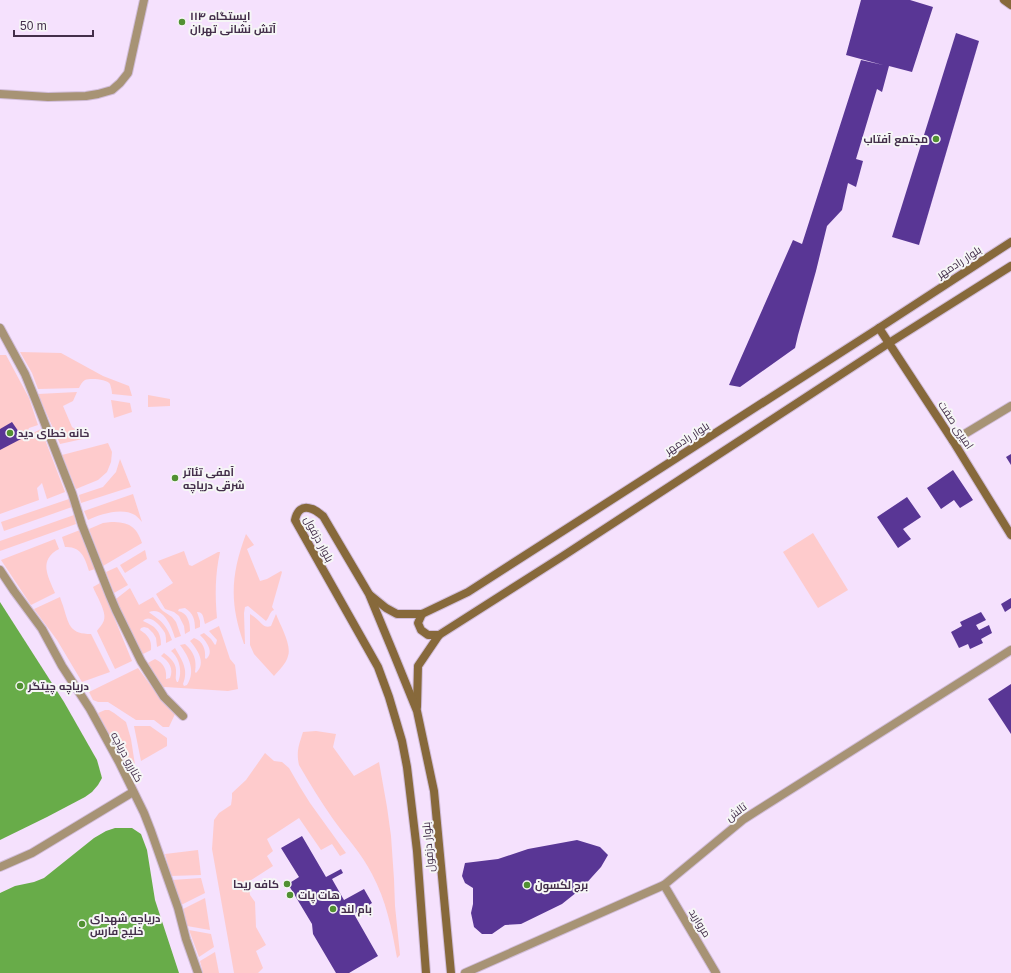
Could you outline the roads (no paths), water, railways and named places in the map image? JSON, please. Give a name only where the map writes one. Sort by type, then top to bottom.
[{"type":"street","points":[[0,94],[48,97],[86,96],[112,90],[128,73],[144,0]]},
{"type":"street","points":[[1004,0],[1011,5]]},
{"type":"street","name":"بلوار رادمهر","points":[[368,594],[386,608],[397,614],[422,614],[468,592],[1011,242]]},
{"type":"street","points":[[417,711],[418,666],[439,635],[889,343],[1011,266]]},
{"type":"street","points":[[0,328],[36,401],[72,493],[82,525],[116,610],[141,661],[164,697],[183,716]]},
{"type":"street","name":"امیری صفت","points":[[879,328],[1011,533]]},
{"type":"street","points":[[953,441],[1011,406]]},
{"type":"street","name":"بلوار دزفول","points":[[426,973],[417,851],[407,767],[402,741],[389,697],[378,667],[353,620],[297,525],[295,520],[296,514],[299,510],[304,508],[312,508],[323,516],[368,594],[417,711],[434,791],[451,973]]},
{"type":"street","name":"کناررو دریاچه","points":[[0,570],[42,630],[62,666],[90,709],[119,762],[151,830],[178,908],[186,939],[198,973]]},
{"type":"street","points":[[422,614],[418,623],[421,630],[428,635],[439,635]]},
{"type":"street","name":"تالش","points":[[465,973],[664,885],[744,819],[1011,650]]},
{"type":"street","points":[[0,867],[32,853],[133,792]]},
{"type":"street","name":"مروارید","points":[[664,885],[716,973]]},
{"type":"place","name":"ایستگاه ۱۱۴ آتش نشانی تهران","points":[[182,22]]},
{"type":"place","name":"مجتمع آفتاب","points":[[936,139]]},
{"type":"place","name":"خانه خطای دید","points":[[10,433]]},
{"type":"place","name":"آمفی تئاتر شرقی دریاچه","points":[[175,478]]},
{"type":"place","name":"دریاچه چیتگر","points":[[20,686]]},
{"type":"place","name":"کافه ریحا","points":[[287,884]]},
{"type":"place","name":"برج لکسون","points":[[527,885]]},
{"type":"place","name":"هات پات","points":[[290,895]]},
{"type":"place","name":"بام لند","points":[[333,909]]},
{"type":"place","name":"دریاچه شهدای خلیج فارس","points":[[82,924]]}]
